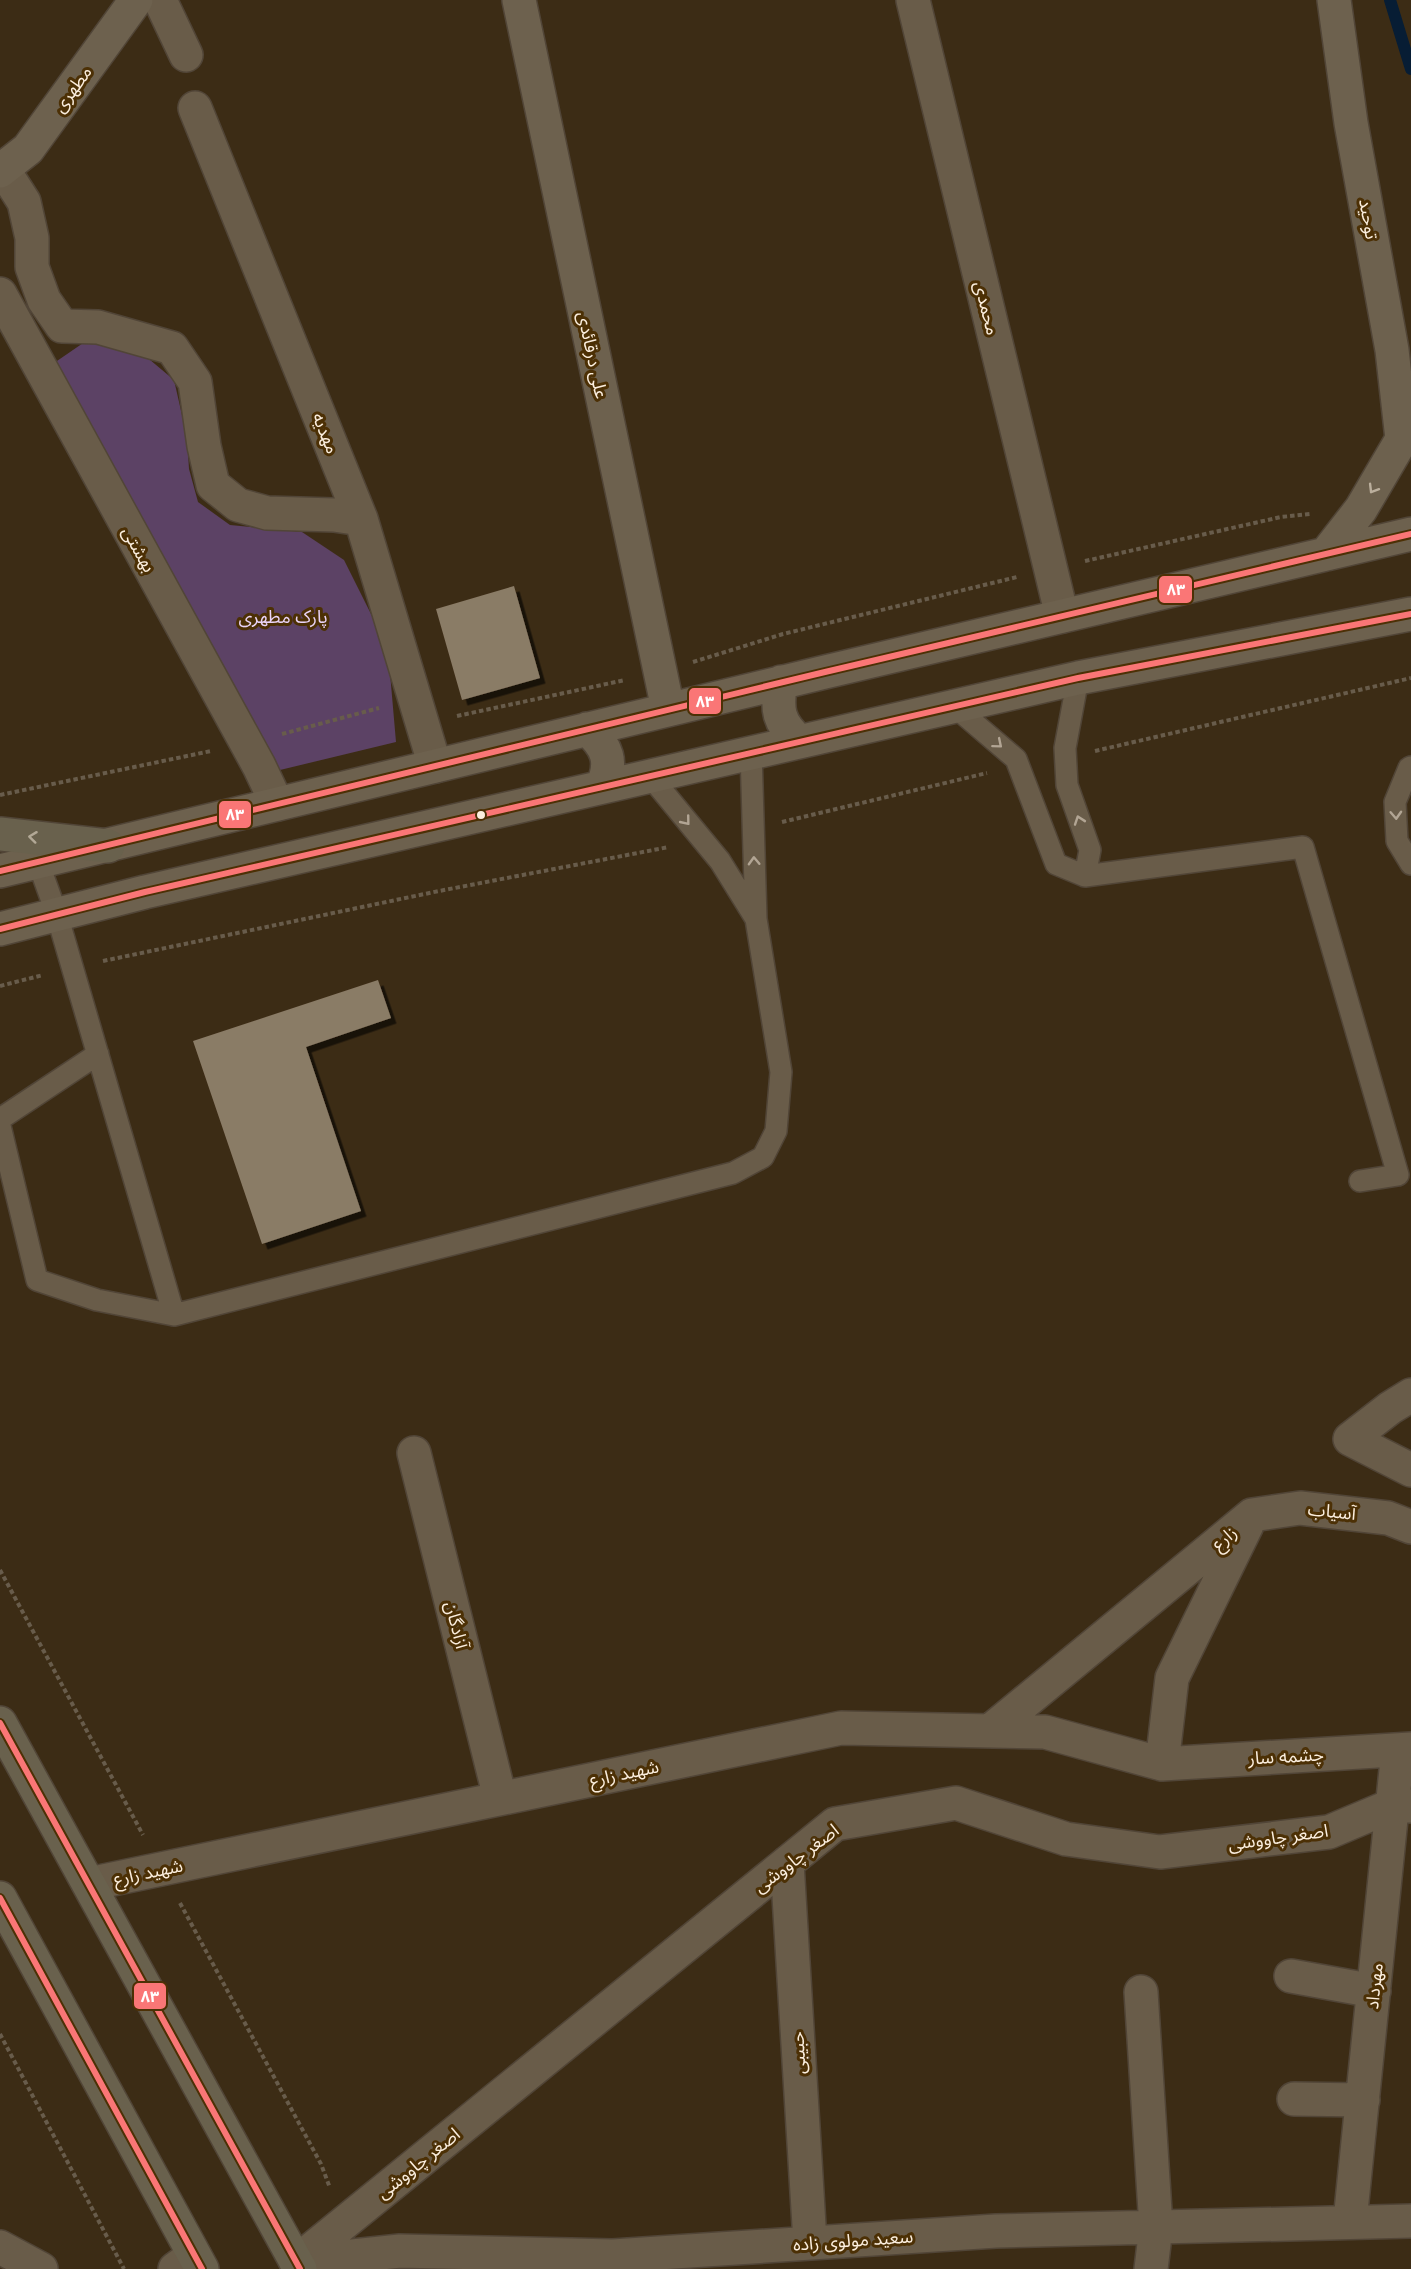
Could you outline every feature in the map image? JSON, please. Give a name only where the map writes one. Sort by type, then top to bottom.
[{"type":"main road","name":"علی درقائدی","points":[[519,0],[668,709]]},
{"type":"main road","name":"توحید","points":[[1326,554],[1361,510],[1407,440],[1351,123],[1334,0]]},
{"type":"main road","name":"مطهری","points":[[1,170],[28,149],[125,4]]},
{"type":"main road","points":[[0,871],[781,682],[1411,534]]},
{"type":"main road","points":[[0,929],[751,752],[1078,678],[1411,614]]},
{"type":"main road","points":[[781,682],[778,696],[779,713],[785,729],[799,741]]},
{"type":"main road","points":[[587,729],[604,746],[609,770],[602,787]]},
{"type":"main road","points":[[0,834],[108,846]]},
{"type":"main road","points":[[0,1723],[298,2265]]},
{"type":"main road","points":[[0,1898],[190,2265]]},
{"type":"street","points":[[160,0],[186,55]]},
{"type":"street","name":"محمدی","points":[[913,0],[1062,616]]},
{"type":"street","name":"مهدیه","points":[[195,108],[361,519],[435,766]]},
{"type":"street","points":[[1,170],[24,202],[32,238],[32,267],[44,300],[62,326],[98,327],[172,348],[195,382],[204,446],[213,485],[238,505],[267,513],[334,515],[361,519]]},
{"type":"street","name":"بهشتی","points":[[0,294],[277,804]]},
{"type":"street","points":[[1411,1395],[1350,1439],[1411,1470]]},
{"type":"street","name":"آزادگان","points":[[414,1453],[500,1798]]},
{"type":"street","name":"آسیاب","points":[[1252,1515],[1300,1508],[1388,1518],[1411,1527]]},
{"type":"street","name":"زارع","points":[[990,1731],[1252,1515]]},
{"type":"street","name":"زارع","points":[[1162,1764],[1172,1678],[1252,1515]]},
{"type":"street","name":"شهید زارع","points":[[89,1884],[841,1728],[1045,1732],[1162,1764]]},
{"type":"street","name":"چشمه سار","points":[[1162,1764],[1405,1750]]},
{"type":"street","name":"مهرداد","points":[[1350,2221],[1374,1991],[1402,1805],[1405,1750]]},
{"type":"street","name":"اصغر چاووشی","points":[[298,2265],[343,2224],[836,1824],[956,1803],[1066,1839],[1160,1852],[1329,1832],[1402,1805]]},
{"type":"street","name":"حبیبی","points":[[787,1863],[810,2242]]},
{"type":"street","points":[[1291,1976],[1374,1991]]},
{"type":"street","points":[[1141,1992],[1156,2227],[1151,2269]]},
{"type":"street","points":[[1294,2099],[1363,2100]]},
{"type":"street","name":"سعید مولوی زاده","points":[[298,2265],[400,2251],[734,2258],[810,2242],[996,2231],[1411,2221]]},
{"type":"street","points":[[0,2247],[41,2269]]},
{"type":"lane","points":[[1078,678],[1065,748],[1067,785],[1090,850],[1085,876]]},
{"type":"lane","points":[[954,706],[1016,759],[1056,864],[1085,876],[1303,847],[1398,1175],[1359,1181]]},
{"type":"lane","points":[[0,1126],[37,1280],[98,1300],[174,1315],[733,1173],[763,1157],[777,1131],[781,1072],[756,919],[751,752]]},
{"type":"lane","points":[[1411,767],[1408,768],[1395,802],[1397,841],[1411,864]]},
{"type":"lane","points":[[650,776],[720,861],[756,919]]},
{"type":"lane","points":[[38,862],[57,915],[174,1315]]},
{"type":"lane","points":[[0,1119],[98,1054]]},
{"type":"path","points":[[0,795],[246,744],[414,698],[459,717],[660,672],[783,634],[1050,569],[1281,517],[1361,510]]},
{"type":"path","points":[[0,1570],[321,2164],[343,2224]]},
{"type":"path","points":[[0,2034],[124,2269]]},
{"type":"green space","name":"پارک مطهری","points":[[89,339],[143,354],[174,380],[187,437],[189,469],[198,502],[230,525],[302,532],[344,560],[372,616],[390,673],[396,742],[280,770],[261,742],[54,363]]},
{"type":"building","points":[[514,586],[540,678],[462,700],[436,609]]},
{"type":"building","points":[[378,980],[391,1018],[306,1047],[361,1211],[262,1244],[193,1041]]},
{"type":"waterway","points":[[1390,0],[1411,69]]},
{"type":"transit line","name":"۸۳","points":[[0,871],[825,672],[1411,534]]},
{"type":"transit line","name":"۸۳","points":[[0,929],[145,892],[1078,678],[1411,614]]},
{"type":"transit line","name":"۸۳","points":[[0,1723],[300,2269]]},
{"type":"transit line","name":"۸۳","points":[[0,1898],[202,2269]]}]
